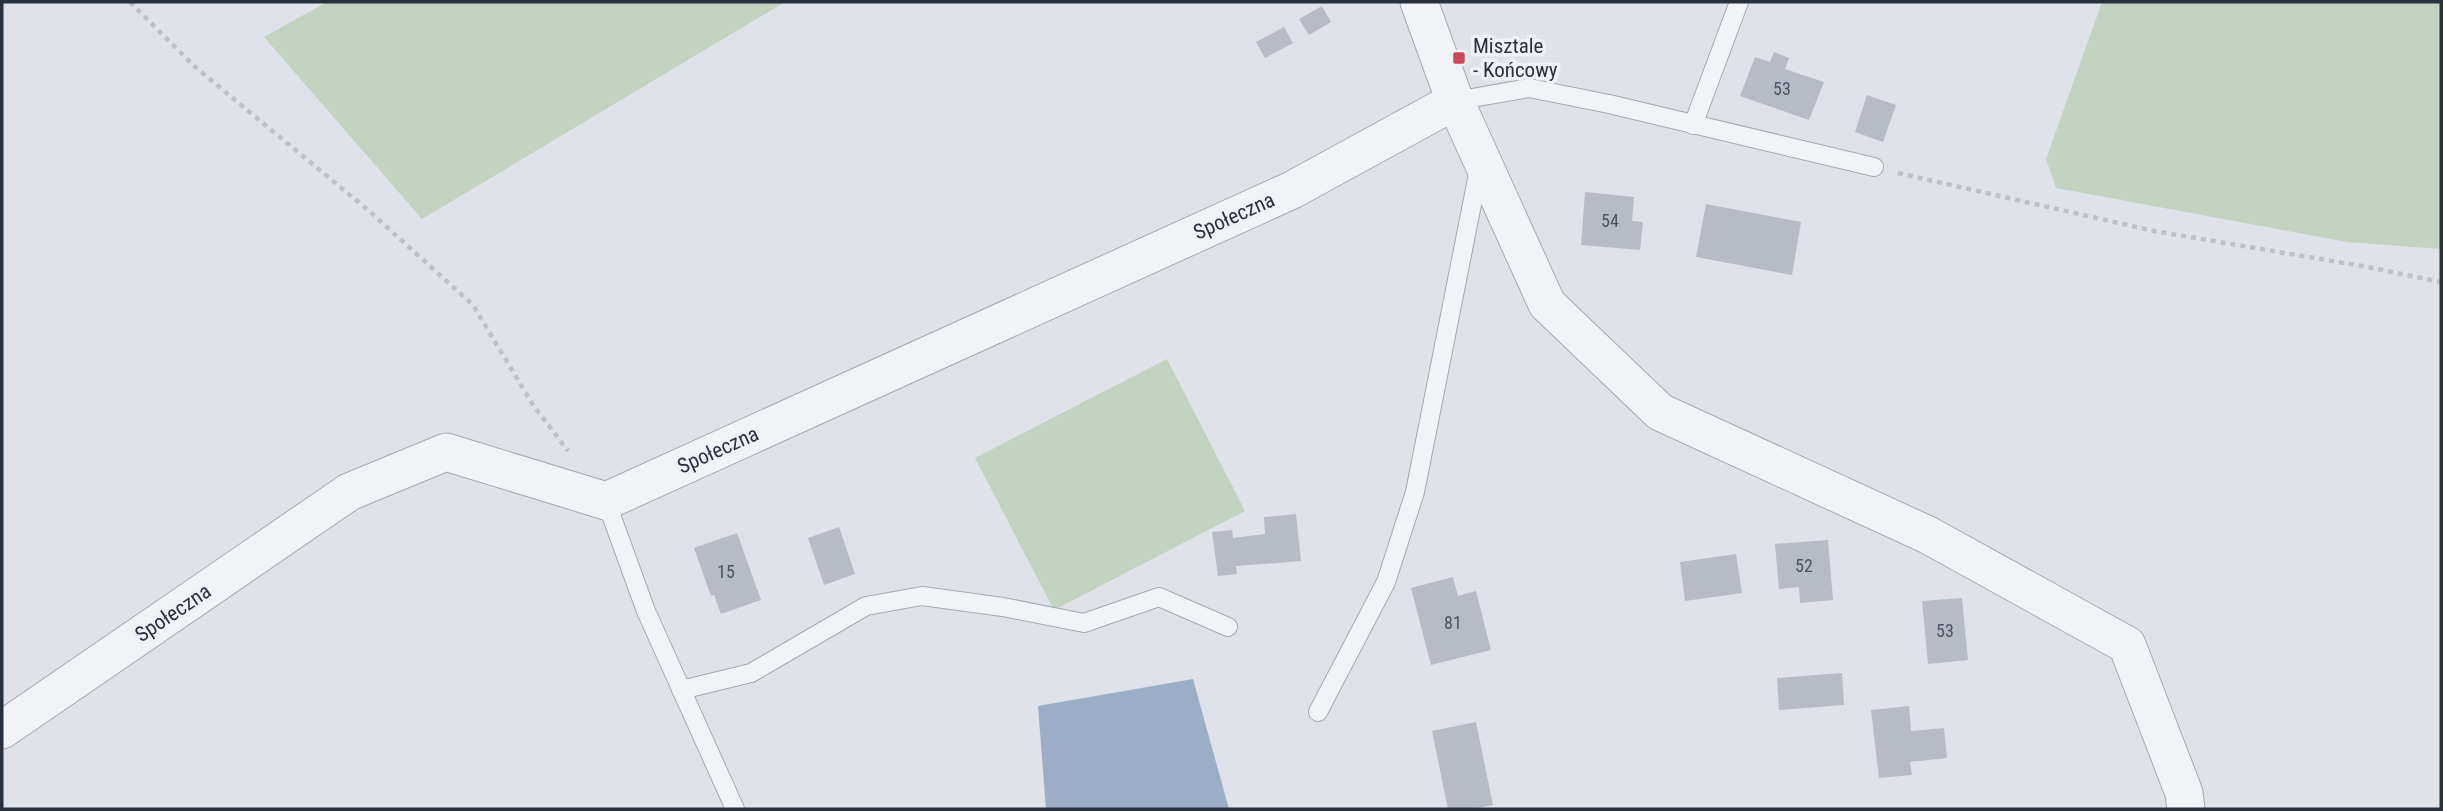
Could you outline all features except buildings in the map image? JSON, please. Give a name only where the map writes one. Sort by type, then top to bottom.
[{"type":"street","points":[[1419,2],[1455,101],[1547,304],[1660,412],[1928,535],[2127,645],[2184,793],[2186,809]]},
{"type":"street","name":"Społeczna","points":[[2,730],[349,492],[446,452],[606,501],[1292,190],[1455,101]]},
{"type":"lane","points":[[1693,125],[1739,2]]},
{"type":"lane","points":[[1455,101],[1529,88],[1874,167]]},
{"type":"lane","points":[[1318,712],[1386,582],[1415,492],[1482,159]]},
{"type":"lane","points":[[606,501],[646,611],[735,809]]},
{"type":"lane","points":[[681,690],[751,673],[866,606],[922,596],[1003,607],[1084,623],[1159,597],[1228,627]]},
{"type":"path","points":[[130,2],[194,66],[368,210],[473,305],[533,405],[574,458]]},
{"type":"path","points":[[1874,167],[2154,231],[2441,282]]},
{"type":"green space","points":[[327,2],[785,2],[422,219],[264,37]]},
{"type":"green space","points":[[2102,2],[2441,2],[2441,249],[2347,242],[2056,188],[2046,159]]},
{"type":"green space","points":[[1167,359],[1245,511],[1054,610],[975,458]]},
{"type":"water","points":[[1193,679],[1229,809],[1046,809],[1038,706]]},
{"type":"place","name":"Misztale - Końcowy","points":[[1459,58]]}]
